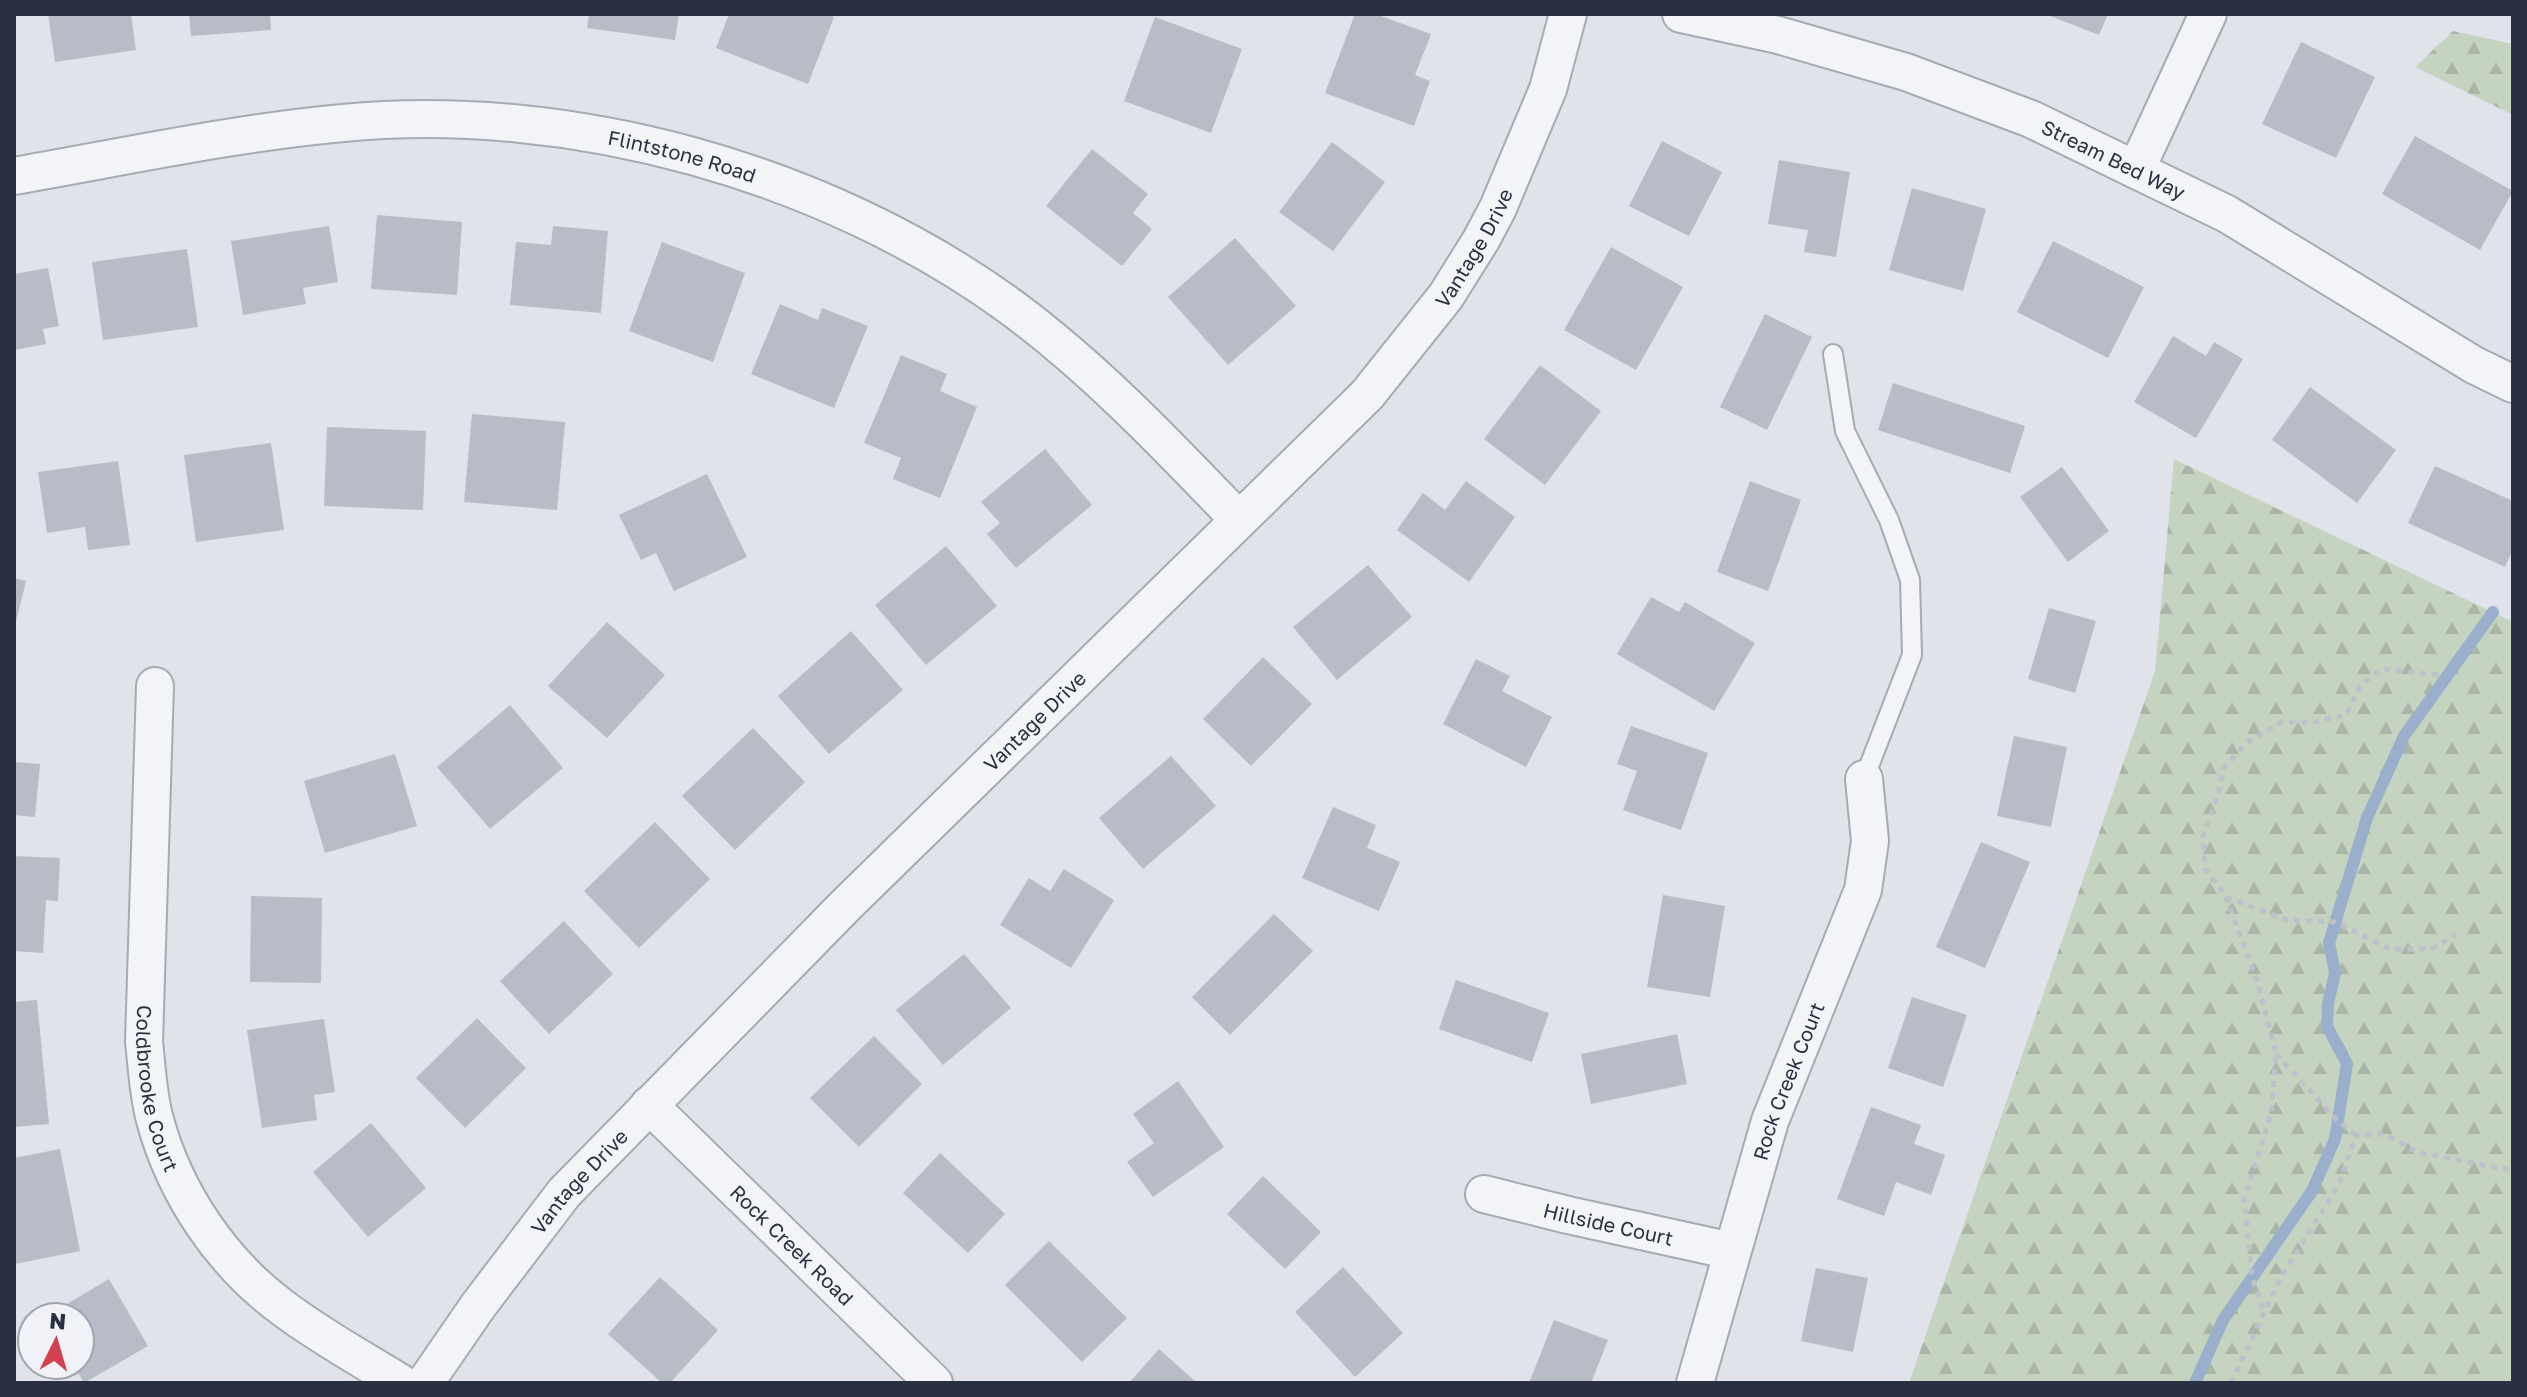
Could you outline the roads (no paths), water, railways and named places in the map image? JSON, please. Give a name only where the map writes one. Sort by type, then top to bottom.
[{"type":"street","name":"Vantage Drive","points":[[425,1383],[478,1306],[564,1193],[845,906],[1367,395],[1446,296],[1498,208],[1548,89],[1568,14]]},
{"type":"street","name":"Stream Bed Way","points":[[1681,14],[1778,35],[1906,72],[2031,119],[2227,214],[2474,365],[2513,384]]},
{"type":"street","points":[[2136,170],[2208,14]]},
{"type":"street","name":"Flintstone Road","points":[[14,176],[279,131],[417,119],[532,125],[634,141],[747,172],[896,236],[1009,306],[1079,361],[1239,520]]},
{"type":"street","name":"Coldbrooke Court","points":[[155,686],[144,1042],[149,1094],[166,1153],[203,1225],[256,1286],[282,1308],[401,1383]]},
{"type":"street","name":"Rock Creek Court","points":[[1695,1383],[1770,1121],[1863,890],[1870,841],[1864,779]]},
{"type":"street","name":"Rock Creek Road","points":[[649,1105],[934,1383]]},
{"type":"street","name":"Hillside Court","points":[[1484,1194],[1732,1251]]},
{"type":"lane","points":[[1833,354],[1845,431],[1889,520],[1910,580],[1912,655],[1864,779]]},
{"type":"waterway","points":[[2195,1383],[2223,1320],[2312,1191],[2335,1139],[2347,1064],[2327,1026],[2335,973],[2329,943],[2367,818],[2404,736],[2493,612]]}]
